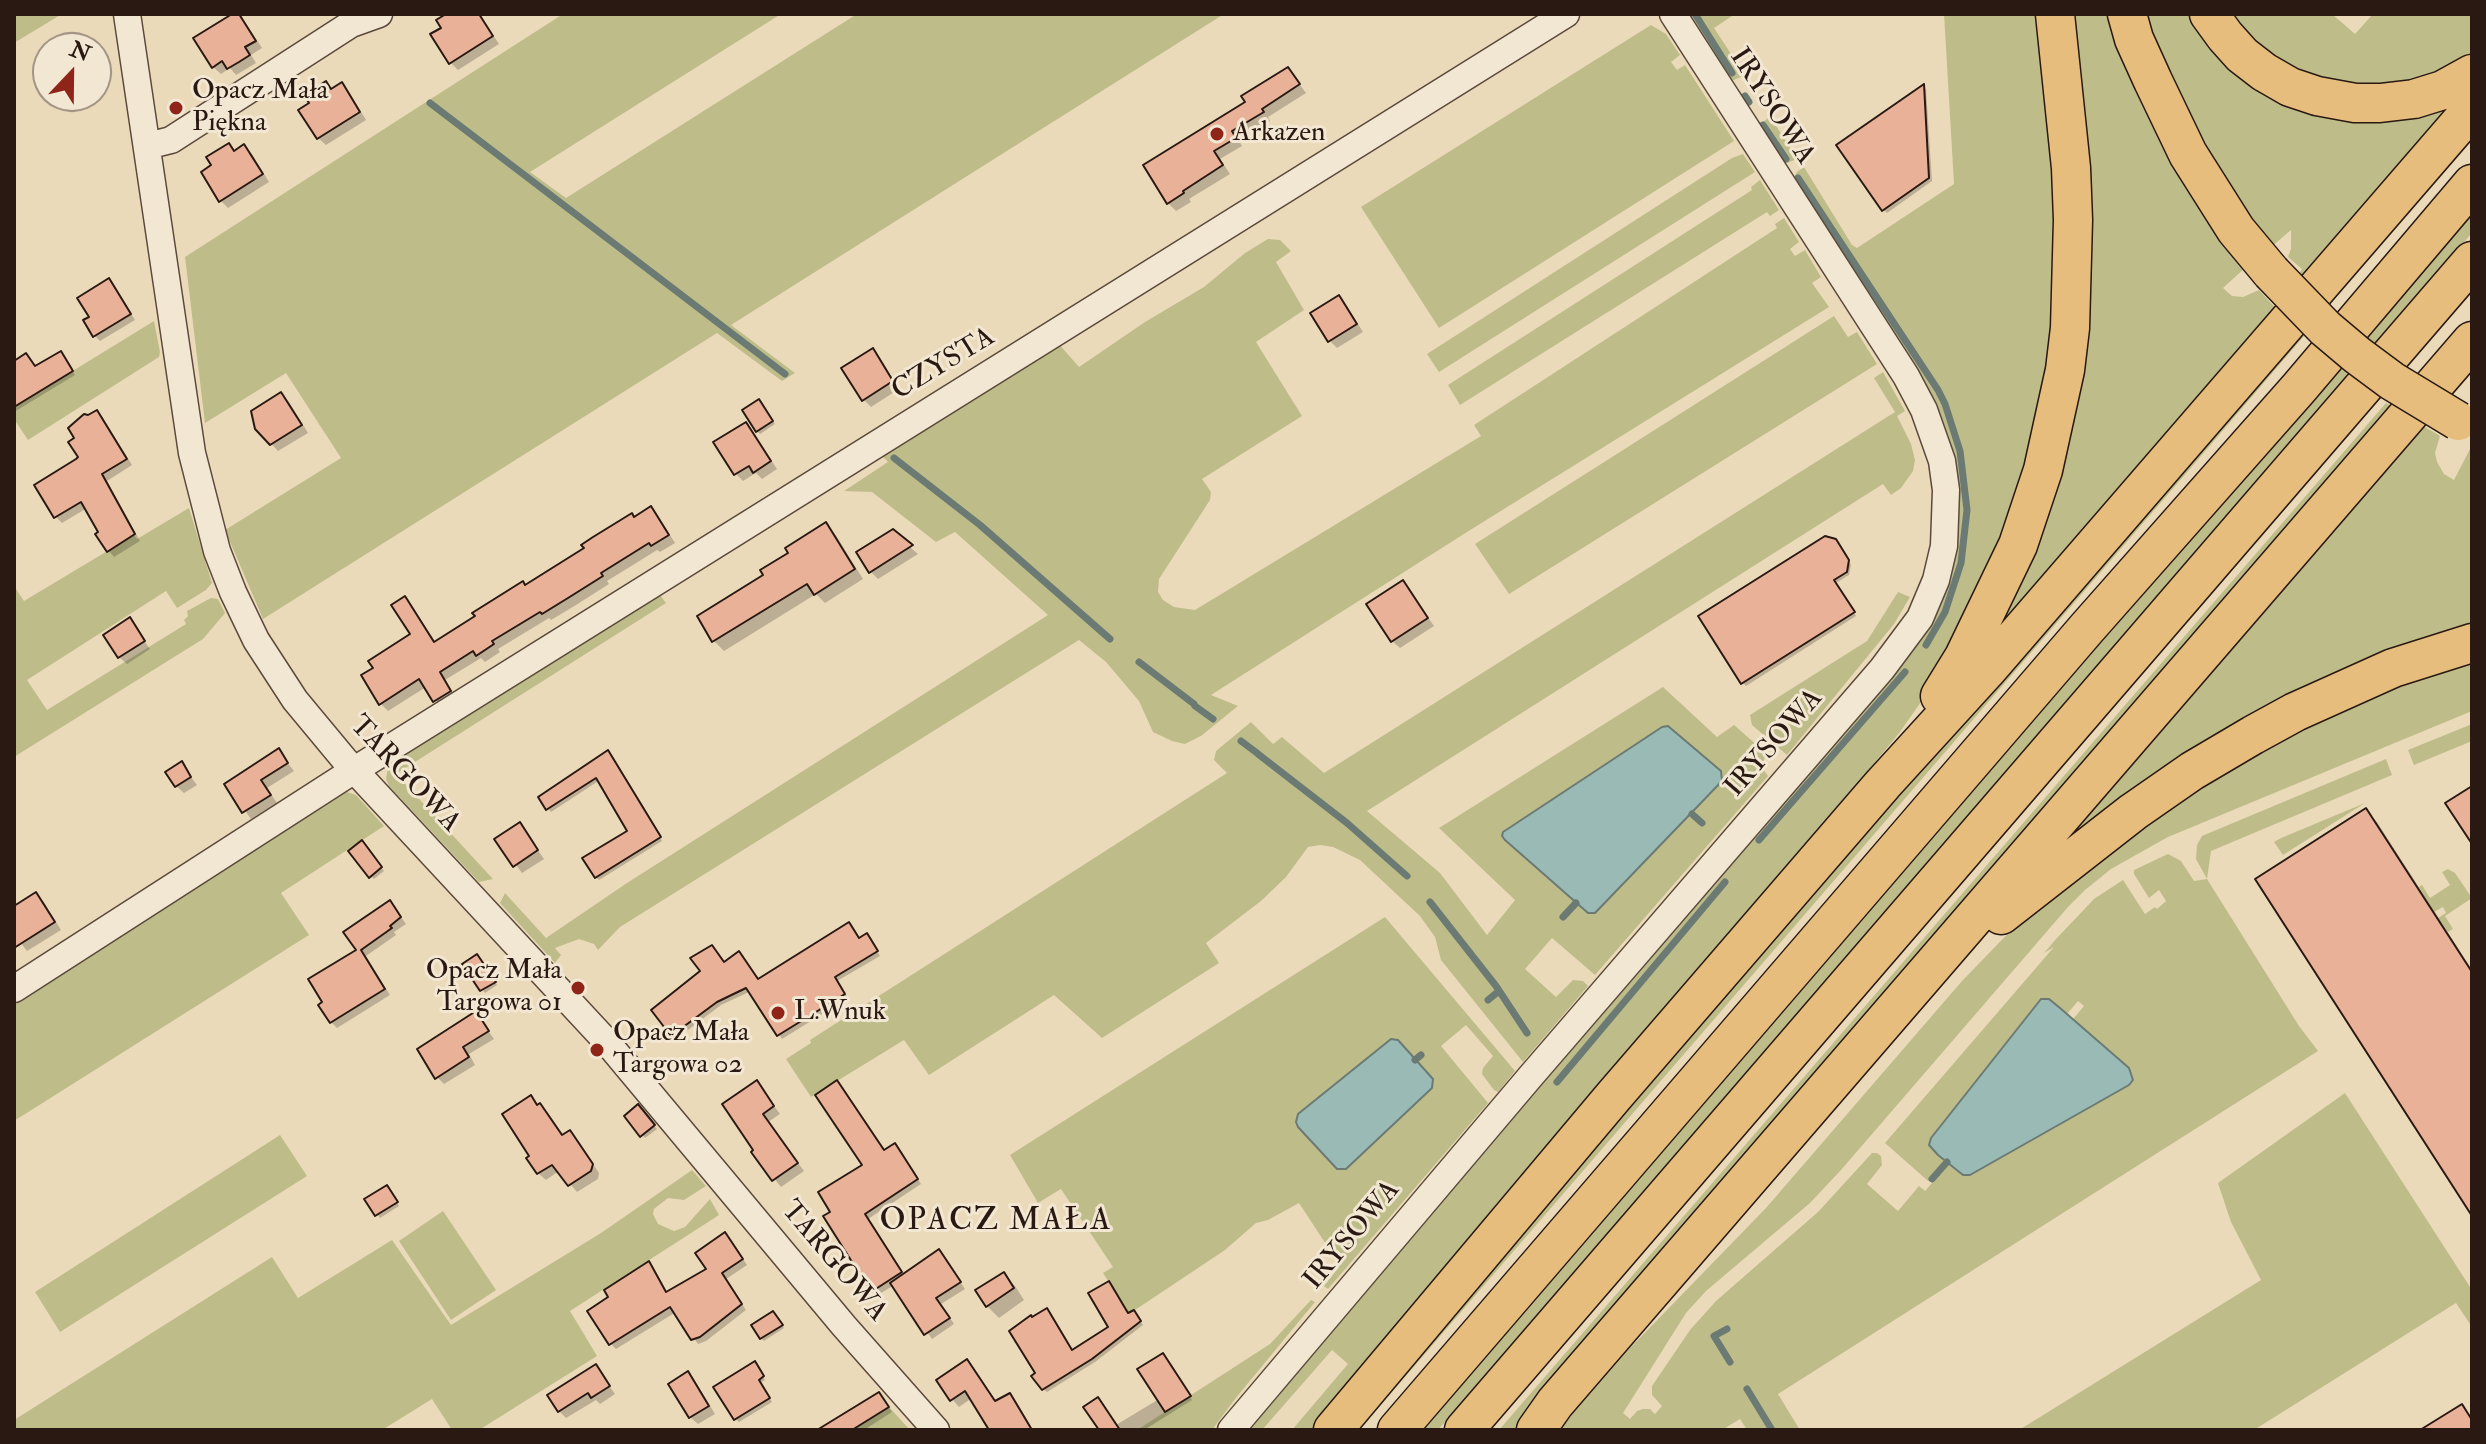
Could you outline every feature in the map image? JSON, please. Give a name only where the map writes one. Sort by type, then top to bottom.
[{"type":"highway","points":[[1883,784],[1964,657],[1990,607],[2031,508],[2058,411],[2070,328],[2074,261],[2071,168],[2055,14]]},
{"type":"highway","points":[[2127,14],[2146,67],[2188,154],[2236,230],[2325,328],[2392,381],[2465,424]]},
{"type":"highway","points":[[2209,14],[2242,55],[2290,87],[2317,96],[2355,103],[2414,99],[2443,90],[2472,74]]},
{"type":"highway","points":[[1333,1430],[1613,1097],[2472,109]]},
{"type":"highway","points":[[1397,1430],[2472,184]]},
{"type":"highway","points":[[1464,1430],[2472,261]]},
{"type":"highway","points":[[1536,1430],[1555,1403],[2472,341]]},
{"type":"highway","points":[[1924,976],[2075,856],[2192,771],[2263,729],[2330,696],[2393,668],[2472,643]]},
{"type":"street","name":"TARGOWA","points":[[127,14],[192,453],[217,551],[243,615],[275,672],[354,770],[606,1041],[844,1326],[936,1430]]},
{"type":"street","points":[[147,146],[171,140],[351,24],[379,14]]},
{"type":"street","name":"CZYSTA","points":[[14,989],[354,770],[1566,14]]},
{"type":"street","name":"IRYSOWA","points":[[1231,1430],[1882,669],[1920,618],[1936,580],[1944,546],[1946,490],[1940,452],[1924,410],[1906,376],[1673,14]]},
{"type":"shaded area","points":[[14,14],[62,14],[32,32],[14,43]]},
{"type":"shaded area","points":[[563,14],[781,14],[530,172],[566,198],[857,14],[1224,14],[731,325],[795,373],[782,381],[717,333],[263,619],[225,530],[341,458],[286,373],[205,423],[185,257]]},
{"type":"shaded area","points":[[1688,14],[1735,14],[1714,28],[1745,75],[1734,80],[1727,79]]},
{"type":"shaded area","points":[[1944,14],[2042,14],[2058,168],[2056,334],[2018,508],[1930,689],[1900,732],[1857,784],[1497,1203],[1405,1324],[1315,1430],[1292,1430],[1348,1364],[1332,1350],[1262,1430],[1243,1430],[1899,667],[1957,494],[1792,181],[1804,167],[1852,245],[1857,248],[1954,184]]},
{"type":"shaded area","points":[[2064,14],[2108,14],[2140,100],[2161,143],[2214,229],[2245,268],[2223,288],[2232,296],[2243,297],[2259,290],[2280,313],[1976,665],[2050,477]]},
{"type":"shaded area","points":[[2143,14],[2196,14],[2260,82],[2461,94],[2307,282],[2299,274],[2302,269],[2288,257],[2291,230],[2270,248],[2211,166]]},
{"type":"shaded area","points":[[2224,14],[2332,14],[2355,34],[2373,14],[2472,14],[2472,58],[2448,73],[2375,91],[2284,70]]},
{"type":"shaded area","points":[[1651,25],[1666,34],[1680,55],[1671,62],[1677,70],[1685,65],[1734,141],[1439,328],[1361,207]]},
{"type":"shaded area","points":[[1770,116],[1797,159],[1780,162],[1758,127]]},
{"type":"shaded area","points":[[1743,154],[1755,172],[1439,372],[1427,354],[1732,158]]},
{"type":"shaded area","points":[[1760,180],[1779,210],[1770,216],[1767,212],[1460,405],[1448,385],[1752,190],[1751,187]]},
{"type":"shaded area","points":[[2472,212],[2472,233],[2375,344],[2365,336]]},
{"type":"shaded area","points":[[1784,218],[1799,242],[1790,249],[1795,256],[1805,250],[1821,277],[1812,283],[1829,307],[1211,695],[1238,706],[1201,736],[1185,744],[1153,732],[1139,701],[1106,662],[1079,640],[620,927],[598,950],[594,944],[579,939],[555,948],[561,955],[555,963],[500,903],[505,893],[546,938],[627,883],[1048,615],[955,532],[936,542],[872,492],[844,491],[888,462],[880,454],[1058,343],[1079,367],[1204,287],[1245,253],[1268,239],[1280,240],[1291,251],[1276,262],[1304,310],[1256,342],[1302,416],[1202,479],[1211,492],[1210,500],[1159,579],[1158,592],[1163,600],[1174,607],[1195,610],[1481,436],[1474,425],[1777,228],[1775,224]]},
{"type":"shaded area","points":[[1834,316],[1848,337],[1857,332],[1877,364],[1509,594],[1475,544]]},
{"type":"shaded area","points":[[154,321],[159,357],[28,440],[14,419],[14,407]]},
{"type":"shaded area","points":[[2295,328],[2304,336],[2189,470],[1359,1430],[1343,1430]]},
{"type":"shaded area","points":[[2338,367],[2349,375],[1438,1430],[1421,1430]]},
{"type":"shaded area","points":[[1883,372],[1905,411],[1897,416],[1915,460],[1913,471],[1901,488],[1891,495],[1883,484],[1367,811],[1440,873],[1487,935],[1515,900],[1439,828],[1663,687],[1717,737],[1734,725],[1767,754],[1761,766],[1768,776],[1595,975],[1552,938],[1525,969],[1556,997],[1573,980],[1583,981],[1588,986],[1523,1062],[1441,960],[1435,937],[1420,916],[1360,860],[1333,847],[1320,845],[1308,847],[1286,877],[1261,901],[1206,943],[1219,963],[1102,1038],[1054,995],[929,1075],[904,1040],[811,1097],[786,1059],[811,1043],[810,1040],[1227,773],[1214,760],[1216,751],[1251,722],[1273,744],[1282,737],[1324,773],[1895,412],[1874,378]],"holes":[[[1722,781],[1591,914],[1502,836]]]},
{"type":"shaded area","points":[[2386,403],[2396,409],[1518,1430],[1499,1430]]},
{"type":"shaded area","points":[[2425,427],[2440,436],[2435,453],[2437,462],[2444,474],[2454,480],[2472,450],[2472,634],[2062,847]]},
{"type":"shaded area","points":[[189,508],[212,583],[206,590],[177,608],[166,591],[27,680],[47,710],[186,624],[187,611],[211,598],[218,599],[225,613],[203,639],[14,757],[14,586],[24,601],[134,535],[137,539]]},
{"type":"shaded area","points":[[657,591],[666,603],[396,774],[493,879],[479,882],[389,786],[386,779],[389,762]]},
{"type":"shaded area","points":[[1898,592],[1910,597],[1894,624],[1787,755],[1752,725],[1750,715],[1867,641]]},
{"type":"shaded area","points":[[2472,657],[2472,711],[2168,837],[2111,869],[2085,890],[1810,1203],[1706,1291],[1686,1313],[1623,1413],[1630,1419],[1643,1409],[1650,1409],[1655,1414],[1662,1406],[1652,1395],[1652,1386],[1690,1330],[1716,1301],[1818,1212],[1872,1153],[1881,1156],[1882,1165],[1867,1184],[1898,1211],[1919,1186],[1925,1191],[1949,1164],[1963,1175],[1970,1175],[2129,1085],[2129,1068],[2073,1019],[2084,1006],[2078,1001],[2067,1014],[2049,999],[2042,999],[1931,1138],[1938,1155],[1944,1160],[1928,1181],[1885,1143],[2054,947],[2044,953],[2094,899],[2123,880],[2145,914],[2155,907],[2157,909],[2166,901],[2159,890],[2149,898],[2134,870],[2168,854],[2181,861],[2194,881],[2207,879],[2299,1026],[2318,1051],[1778,1394],[1800,1430],[1747,1430],[1740,1419],[1722,1430],[1559,1430],[1630,1348],[1766,1208],[1962,981],[2025,916],[2134,825],[2302,724]]},
{"type":"shaded area","points":[[2472,724],[2472,741],[2414,765],[2408,750]]},
{"type":"shaded area","points":[[2386,759],[2392,775],[2211,851],[2207,879],[2196,859],[2197,845],[2202,836]]},
{"type":"shaded area","points":[[347,792],[356,795],[384,826],[281,893],[309,935],[14,1121],[14,1001]]},
{"type":"shaded area","points":[[2365,803],[2283,855],[2274,842],[2281,838]]},
{"type":"shaded area","points":[[2448,869],[2455,873],[2472,898],[2445,916],[2453,929],[2448,932],[2438,918],[2446,913],[2443,907],[2434,912],[2419,887],[2422,885],[2430,898],[2450,885],[2442,872]]},
{"type":"shaded area","points":[[1385,917],[1515,1071],[1498,1092],[1494,1090],[1482,1074],[1493,1056],[1466,1025],[1441,1046],[1488,1103],[1328,1289],[1324,1286],[1339,1267],[1337,1261],[1299,1203],[1256,1223],[1225,1250],[1129,1314],[1103,1273],[1113,1267],[1061,1189],[1038,1203],[1010,1155]],"holes":[[[1398,1040],[1433,1078],[1433,1088],[1346,1168],[1296,1118]]]},
{"type":"shaded area","points":[[2345,1093],[2472,1290],[2472,1327],[2456,1303],[2254,1430],[2019,1430],[2261,1280],[2231,1222],[2218,1183]]},
{"type":"shaded area","points":[[280,1135],[307,1176],[60,1332],[35,1292]]},
{"type":"shaded area","points":[[692,1170],[706,1186],[684,1200],[668,1198],[659,1205],[653,1214],[658,1224],[674,1231],[685,1227],[710,1199],[719,1215],[570,1311],[597,1356],[479,1430],[452,1430],[432,1399],[382,1430],[14,1430],[14,1420],[272,1257],[298,1298],[392,1240],[451,1325],[601,1233]]},
{"type":"shaded area","points":[[443,1211],[496,1290],[451,1320],[399,1241]]},
{"type":"shaded area","points":[[1311,1300],[1315,1302],[1212,1430],[1137,1430],[1270,1344]]},
{"type":"shaded area","points":[[889,1407],[910,1430],[852,1430],[860,1425]]},
{"type":"water","points":[[1668,726],[1721,771],[1722,781],[1595,913],[1588,913],[1505,840],[1503,832],[1662,727]]},
{"type":"water","points":[[2041,999],[2049,999],[2129,1068],[2133,1080],[1970,1175],[1963,1175],[1929,1145],[1931,1138]]},
{"type":"water","points":[[1391,1039],[1398,1040],[1433,1079],[1432,1088],[1346,1169],[1337,1169],[1298,1127],[1298,1114]]},
{"type":"building","points":[[232,14],[239,14],[256,41],[245,47],[250,55],[239,62],[227,69],[222,61],[212,68],[193,38]]},
{"type":"building","points":[[446,14],[479,14],[493,36],[449,64],[430,34],[441,28],[436,20]]},
{"type":"building","points":[[1288,67],[1300,84],[1262,109],[1264,112],[1232,131],[1236,138],[1214,151],[1223,165],[1167,204],[1143,165],[1245,102],[1241,96]]},
{"type":"building","points":[[326,81],[331,89],[342,82],[360,112],[317,139],[298,110],[309,103],[304,95]]},
{"type":"building","points":[[1924,84],[1929,178],[1882,211],[1836,145]]},
{"type":"building","points":[[229,143],[234,151],[244,144],[263,174],[219,202],[201,172],[211,165],[206,157]]},
{"type":"building","points":[[109,278],[131,314],[93,337],[83,320],[89,317],[77,298]]},
{"type":"building","points":[[1339,295],[1357,324],[1328,342],[1310,313]]},
{"type":"building","points":[[873,348],[893,381],[862,401],[841,368]]},
{"type":"building","points":[[61,351],[73,371],[14,407],[14,361],[26,353],[35,366]]},
{"type":"building","points":[[281,392],[302,425],[270,445],[255,429],[251,411]]},
{"type":"building","points":[[759,399],[773,421],[756,432],[742,410]]},
{"type":"building","points":[[97,410],[127,459],[102,474],[135,534],[107,552],[81,502],[54,518],[34,485],[78,457],[68,442],[74,438],[68,428],[84,414]]},
{"type":"building","points":[[746,422],[771,461],[753,473],[749,466],[734,475],[713,442]]},
{"type":"building","points":[[651,506],[669,535],[651,546],[649,543],[568,598],[492,641],[494,644],[476,656],[473,651],[440,672],[451,691],[433,702],[419,679],[379,705],[361,675],[373,668],[368,661],[410,634],[391,605],[405,596],[434,642],[475,616],[472,613],[523,581],[525,585],[584,548],[581,545],[593,537],[632,513],[634,517]]},
{"type":"building","points":[[826,522],[855,569],[814,595],[807,584],[712,642],[697,616],[763,575],[760,570],[788,553],[785,548]]},
{"type":"building","points":[[893,529],[913,545],[869,573],[856,552]]},
{"type":"building","points":[[1825,536],[1836,539],[1849,560],[1847,572],[1834,580],[1855,612],[1741,684],[1698,616]]},
{"type":"building","points":[[1403,580],[1428,618],[1391,642],[1366,604]]},
{"type":"building","points":[[130,617],[145,641],[118,658],[103,635]]},
{"type":"building","points":[[279,748],[288,763],[261,780],[271,795],[242,813],[224,784]]},
{"type":"building","points":[[608,750],[661,837],[595,878],[582,858],[627,831],[596,778],[546,810],[538,797]]},
{"type":"building","points":[[182,761],[191,777],[175,787],[165,772]]},
{"type":"building","points":[[2472,786],[2472,844],[2445,803]]},
{"type":"building","points":[[2366,808],[2472,972],[2472,1216],[2255,879]]},
{"type":"building","points":[[520,822],[538,850],[513,867],[494,839]]},
{"type":"building","points":[[362,840],[382,867],[369,878],[348,851]]},
{"type":"building","points":[[36,892],[55,922],[14,948],[14,906]]},
{"type":"building","points":[[390,900],[401,917],[390,926],[392,928],[361,950],[385,989],[330,1023],[318,1005],[322,1002],[308,979],[356,950],[343,932]]},
{"type":"building","points":[[849,922],[859,938],[867,933],[878,951],[835,977],[845,994],[777,1036],[746,988],[717,1002],[671,1036],[651,1010],[700,971],[690,958],[712,945],[724,962],[739,951],[758,979]]},
{"type":"building","points":[[477,954],[496,982],[480,991],[462,964]]},
{"type":"building","points":[[476,1011],[489,1031],[463,1047],[469,1057],[435,1079],[417,1049]]},
{"type":"building","points":[[757,1080],[774,1106],[763,1114],[798,1163],[772,1181],[722,1104]]},
{"type":"building","points":[[837,1080],[884,1150],[895,1143],[918,1179],[865,1214],[902,1272],[871,1292],[823,1216],[830,1212],[818,1192],[862,1165],[815,1095]]},
{"type":"building","points":[[531,1095],[562,1135],[570,1130],[593,1164],[591,1171],[568,1186],[552,1165],[537,1174],[502,1114]]},
{"type":"building","points":[[638,1104],[655,1125],[640,1137],[624,1116]]},
{"type":"building","points":[[387,1185],[398,1202],[375,1216],[364,1199]]},
{"type":"building","points":[[725,1232],[743,1259],[722,1273],[742,1304],[700,1337],[691,1340],[670,1307],[609,1345],[587,1311],[608,1297],[604,1290],[649,1261],[666,1292],[706,1269],[695,1253]]},
{"type":"building","points":[[939,1249],[961,1282],[936,1298],[950,1318],[924,1335],[890,1283]]},
{"type":"building","points":[[1004,1272],[1014,1288],[986,1307],[975,1290]]},
{"type":"building","points":[[1109,1281],[1128,1313],[1134,1310],[1141,1321],[1092,1359],[1042,1390],[1031,1376],[1035,1373],[1009,1331],[1047,1308],[1072,1350],[1108,1327],[1088,1293]]},
{"type":"building","points":[[773,1311],[783,1325],[760,1339],[751,1325]]},
{"type":"building","points":[[1163,1353],[1191,1396],[1165,1412],[1137,1369]]},
{"type":"building","points":[[967,1359],[995,1401],[1010,1393],[1032,1430],[989,1430],[965,1391],[950,1401],[936,1380]]},
{"type":"building","points":[[755,1361],[764,1376],[759,1380],[770,1398],[734,1420],[713,1387]]},
{"type":"building","points":[[596,1364],[610,1386],[591,1398],[588,1393],[558,1412],[547,1395]]},
{"type":"building","points":[[688,1371],[709,1406],[689,1418],[668,1384]]},
{"type":"building","points":[[879,1392],[889,1407],[852,1430],[817,1430]]},
{"type":"building","points":[[1098,1397],[1120,1430],[1099,1430],[1083,1407]]},
{"type":"building","points":[[2462,1404],[2472,1420],[2472,1430],[2420,1430]]},
{"type":"waterway","points":[[1695,14],[1732,73]]},
{"type":"waterway","points":[[1745,96],[1749,102]]},
{"type":"waterway","points":[[430,103],[785,374]]},
{"type":"waterway","points":[[1763,125],[1786,159]]},
{"type":"waterway","points":[[1798,178],[1938,390],[1960,451],[1967,510],[1961,563],[1945,612],[1926,645]]},
{"type":"waterway","points":[[894,458],[980,525],[1110,639]]},
{"type":"waterway","points":[[1139,662],[1194,704]]},
{"type":"waterway","points":[[1759,840],[1905,672]]},
{"type":"waterway","points":[[1195,706],[1213,719]]},
{"type":"waterway","points":[[1241,741],[1257,753]]},
{"type":"waterway","points":[[1258,754],[1347,823],[1407,876]]},
{"type":"waterway","points":[[1692,814],[1702,823]]},
{"type":"waterway","points":[[1557,1082],[1725,882]]},
{"type":"waterway","points":[[1430,902],[1496,986],[1527,1033]]},
{"type":"waterway","points":[[1563,917],[1576,903]]},
{"type":"waterway","points":[[1488,1000],[1499,991]]},
{"type":"waterway","points":[[1415,1060],[1421,1055]]},
{"type":"waterway","points":[[1932,1179],[1947,1162]]},
{"type":"waterway","points":[[1727,1329],[1714,1336],[1730,1362]]},
{"type":"waterway","points":[[1747,1389],[1772,1430]]},
{"type":"place","name":"Opacz Mała Piękna","points":[[176,108]]},
{"type":"place","name":"Arkazen","points":[[1217,134]]},
{"type":"place","name":"Opacz Mała Targowa 01","points":[[578,988]]},
{"type":"place","name":"L.Wnuk","points":[[778,1013]]},
{"type":"place","name":"Opacz Mała Targowa 02","points":[[597,1050]]},
{"type":"district","name":"OPACZ MAŁA","points":[[996,1222]]}]
